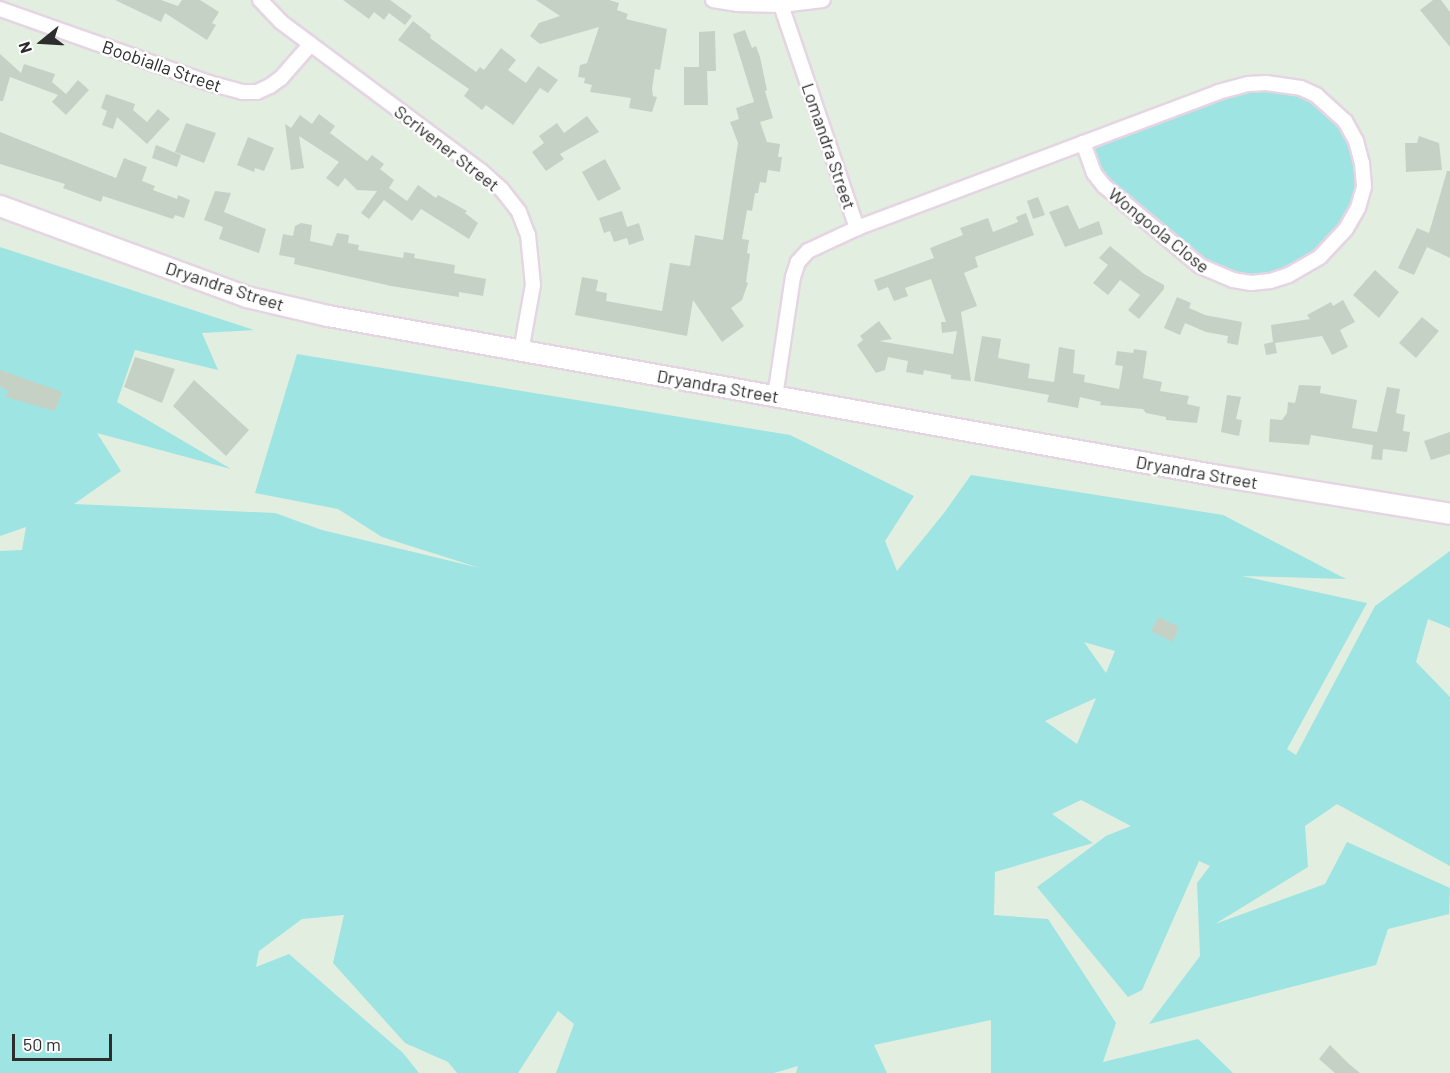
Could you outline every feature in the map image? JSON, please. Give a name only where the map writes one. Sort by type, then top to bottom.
[{"type":"street","name":"Scrivener Street","points":[[260,0],[281,22],[481,171],[502,190],[519,212],[528,235],[533,285],[521,351]]},
{"type":"street","points":[[713,0],[737,4],[781,5],[823,0]]},
{"type":"street","name":"Lomandra Street","points":[[775,397],[792,277],[798,262],[817,246],[857,228],[781,5]]},
{"type":"street","name":"Boobialla Street","points":[[0,9],[209,84],[242,92],[257,92],[270,86],[281,78],[311,44]]},
{"type":"street","name":"Wongoola Close","points":[[857,228],[1083,143],[1233,87],[1248,84],[1283,83],[1316,95],[1345,121],[1356,141],[1362,163],[1364,187],[1358,208],[1346,229],[1320,257],[1288,275],[1270,281],[1251,283],[1233,280],[1200,266],[1104,186],[1094,173],[1083,143]]},
{"type":"street","name":"Dryandra Street","points":[[0,206],[247,297],[328,316],[1219,476],[1450,514]]},
{"type":"shaded area","points":[[1301,88],[1345,121],[1364,187],[1334,244],[1270,281],[1216,275],[1104,186],[1083,143],[1218,92]]},
{"type":"shaded area","points":[[0,247],[254,330],[202,333],[218,370],[135,350],[117,402],[231,469],[97,433],[121,471],[74,504],[275,513],[322,530],[480,568],[382,537],[338,509],[255,493],[297,354],[790,435],[914,496],[885,541],[897,571],[944,513],[971,475],[1223,515],[1346,579],[1242,576],[1367,603],[1287,749],[1296,755],[1375,606],[1450,551],[1450,628],[1428,619],[1416,662],[1450,697],[1450,866],[1337,804],[1305,826],[1308,867],[1215,924],[1325,884],[1347,842],[1450,888],[1449,914],[1388,929],[1376,965],[1149,1024],[1200,956],[1197,883],[1210,866],[1199,861],[1142,990],[1128,997],[1037,887],[1106,836],[1131,826],[1081,800],[1052,814],[1093,843],[995,872],[994,915],[1048,919],[1116,1023],[1103,1062],[1198,1039],[1233,1073],[991,1073],[991,1020],[874,1045],[887,1073],[796,1073],[798,1066],[774,1073],[556,1073],[574,1024],[558,1011],[518,1073],[457,1073],[448,1062],[405,1043],[333,963],[344,915],[302,919],[259,951],[256,967],[289,954],[403,1053],[419,1073],[0,1073],[0,551],[22,550],[26,527],[0,536]],"holes":[[[1084,642],[1115,651],[1106,673]],[[1096,698],[1077,744],[1045,721]]]},
{"type":"building","points":[[115,0],[161,0],[178,6],[182,0],[200,0],[219,12],[212,23],[216,25],[207,40],[165,13],[161,22]]},
{"type":"building","points":[[343,0],[390,0],[412,16],[405,25],[389,13],[384,20],[374,12],[369,19]]},
{"type":"building","points":[[536,0],[609,0],[619,3],[617,10],[628,14],[626,19],[667,29],[660,70],[655,69],[652,89],[653,96],[657,97],[652,112],[629,108],[631,98],[590,92],[592,85],[584,83],[585,78],[578,77],[580,65],[587,63],[599,27],[540,44],[530,36],[539,23],[560,16]]},
{"type":"building","points":[[1433,0],[1441,0],[1450,12],[1450,47],[1420,10]]},
{"type":"building","points":[[413,21],[431,35],[430,38],[476,72],[480,67],[484,70],[501,48],[516,60],[508,70],[526,83],[538,66],[558,80],[548,93],[540,88],[513,125],[486,105],[482,110],[464,96],[469,89],[398,40]]},
{"type":"building","points":[[745,30],[752,48],[756,46],[760,57],[767,90],[765,91],[773,118],[760,122],[767,142],[780,144],[778,157],[782,157],[780,172],[768,170],[766,183],[760,182],[758,193],[755,193],[752,211],[747,210],[742,239],[749,240],[747,253],[750,254],[746,282],[748,283],[742,300],[731,308],[744,326],[722,342],[693,300],[687,336],[575,315],[582,277],[598,280],[596,291],[607,293],[606,301],[662,311],[670,263],[690,266],[695,235],[723,240],[738,143],[730,122],[739,119],[736,108],[754,102],[733,34]]},
{"type":"building","points":[[715,31],[716,71],[707,71],[708,105],[684,105],[684,67],[699,67],[699,32]]},
{"type":"building","points":[[0,54],[21,73],[24,64],[55,74],[52,82],[66,94],[78,80],[89,90],[66,115],[52,102],[58,95],[10,77],[3,101],[0,101]]},
{"type":"building","points":[[106,94],[135,104],[133,110],[147,122],[158,109],[170,119],[147,144],[117,117],[113,129],[102,125],[107,111],[101,108]]},
{"type":"building","points":[[319,114],[335,126],[330,133],[367,161],[372,155],[384,164],[380,169],[394,180],[389,188],[407,201],[418,185],[436,198],[438,195],[467,211],[465,213],[478,223],[469,239],[421,209],[412,221],[384,200],[369,219],[361,213],[377,191],[357,190],[345,178],[338,187],[326,178],[339,162],[299,136],[304,168],[291,170],[285,124],[291,128],[300,115],[312,124]]},
{"type":"building","points":[[587,116],[599,132],[560,154],[564,159],[546,171],[532,152],[544,143],[539,136],[557,123],[564,133]]},
{"type":"building","points":[[186,123],[216,133],[204,163],[175,152]]},
{"type":"building","points":[[0,132],[116,178],[124,158],[147,167],[142,181],[155,186],[153,190],[177,199],[178,195],[190,200],[184,218],[175,215],[173,219],[103,196],[101,202],[63,188],[65,184],[0,164]]},
{"type":"building","points":[[1419,136],[1439,143],[1442,170],[1406,172],[1405,143],[1417,143]]},
{"type":"building","points":[[248,137],[274,148],[264,171],[255,168],[254,172],[237,165]]},
{"type":"building","points":[[156,145],[181,155],[177,167],[152,158]]},
{"type":"building","points":[[605,159],[621,189],[598,201],[582,172]]},
{"type":"building","points":[[1447,171],[1450,171],[1450,258],[1427,247],[1414,275],[1398,268],[1417,228],[1429,233]]},
{"type":"building","points":[[215,191],[231,193],[224,212],[266,229],[259,253],[219,239],[223,227],[204,220]]},
{"type":"building","points":[[1038,197],[1045,215],[1033,219],[1027,201]]},
{"type":"building","points":[[1068,205],[1079,229],[1099,221],[1103,234],[1065,247],[1049,212]]},
{"type":"building","points":[[622,211],[627,227],[639,223],[644,240],[629,245],[627,238],[614,242],[610,231],[604,233],[599,218]]},
{"type":"building","points":[[1026,213],[1034,235],[975,257],[978,267],[964,273],[977,306],[961,312],[971,381],[951,379],[951,375],[924,370],[923,375],[906,372],[908,361],[888,357],[885,370],[876,373],[857,345],[863,340],[860,336],[879,321],[892,339],[879,341],[953,354],[957,331],[942,333],[941,322],[946,322],[931,279],[905,288],[908,296],[894,301],[888,287],[878,291],[874,280],[934,258],[930,248],[963,235],[960,228],[988,218],[993,232],[1018,222],[1016,217]]},
{"type":"building","points":[[301,223],[312,225],[310,241],[332,246],[337,233],[349,235],[348,243],[359,245],[358,250],[403,258],[404,252],[415,254],[414,258],[455,265],[454,273],[486,279],[483,296],[459,292],[459,297],[391,286],[294,264],[295,258],[279,255],[283,234],[293,236],[295,226]]},
{"type":"building","points":[[1110,246],[1144,274],[1164,285],[1164,289],[1139,319],[1128,310],[1140,295],[1120,280],[1108,295],[1093,283],[1108,265],[1099,258]]},
{"type":"building","points":[[1375,270],[1399,292],[1379,318],[1353,295]]},
{"type":"building","points":[[1177,297],[1191,303],[1189,308],[1205,315],[1242,322],[1238,345],[1227,343],[1228,336],[1206,332],[1185,323],[1180,335],[1164,328]]},
{"type":"building","points":[[1343,300],[1355,322],[1340,330],[1348,347],[1332,355],[1322,336],[1275,343],[1277,353],[1266,355],[1264,344],[1273,342],[1271,325],[1310,319],[1307,315],[1331,302],[1333,306]]},
{"type":"building","points":[[1422,317],[1439,331],[1416,358],[1399,343]]},
{"type":"building","points":[[982,336],[1001,339],[998,358],[1030,364],[1028,378],[1054,382],[1059,347],[1075,350],[1073,373],[1085,375],[1084,382],[1119,389],[1123,366],[1115,365],[1117,351],[1133,353],[1134,349],[1147,351],[1143,378],[1162,382],[1160,391],[1189,396],[1187,404],[1200,407],[1197,423],[1166,420],[1166,417],[1146,413],[1143,409],[1100,405],[1101,402],[1080,397],[1078,408],[1047,402],[1049,395],[974,381]]},
{"type":"building","points":[[135,357],[175,369],[162,403],[124,387]]},
{"type":"building","points":[[0,370],[62,392],[55,411],[6,397],[8,390],[0,387]]},
{"type":"building","points":[[194,380],[249,430],[226,456],[173,406]]},
{"type":"building","points":[[1299,385],[1321,386],[1320,393],[1357,400],[1352,428],[1377,432],[1387,387],[1400,389],[1396,413],[1405,415],[1403,431],[1410,432],[1407,452],[1383,449],[1382,460],[1371,459],[1373,445],[1311,435],[1309,445],[1269,442],[1270,419],[1282,420],[1287,413],[1288,402],[1295,403]]},
{"type":"building","points":[[1227,395],[1241,397],[1236,419],[1242,420],[1239,436],[1221,432]]},
{"type":"building","points":[[1450,432],[1450,454],[1431,460],[1424,441]]},
{"type":"building","points":[[1158,617],[1179,627],[1173,642],[1151,631]]},
{"type":"building","points":[[1330,1045],[1360,1073],[1335,1073],[1319,1059]]}]
